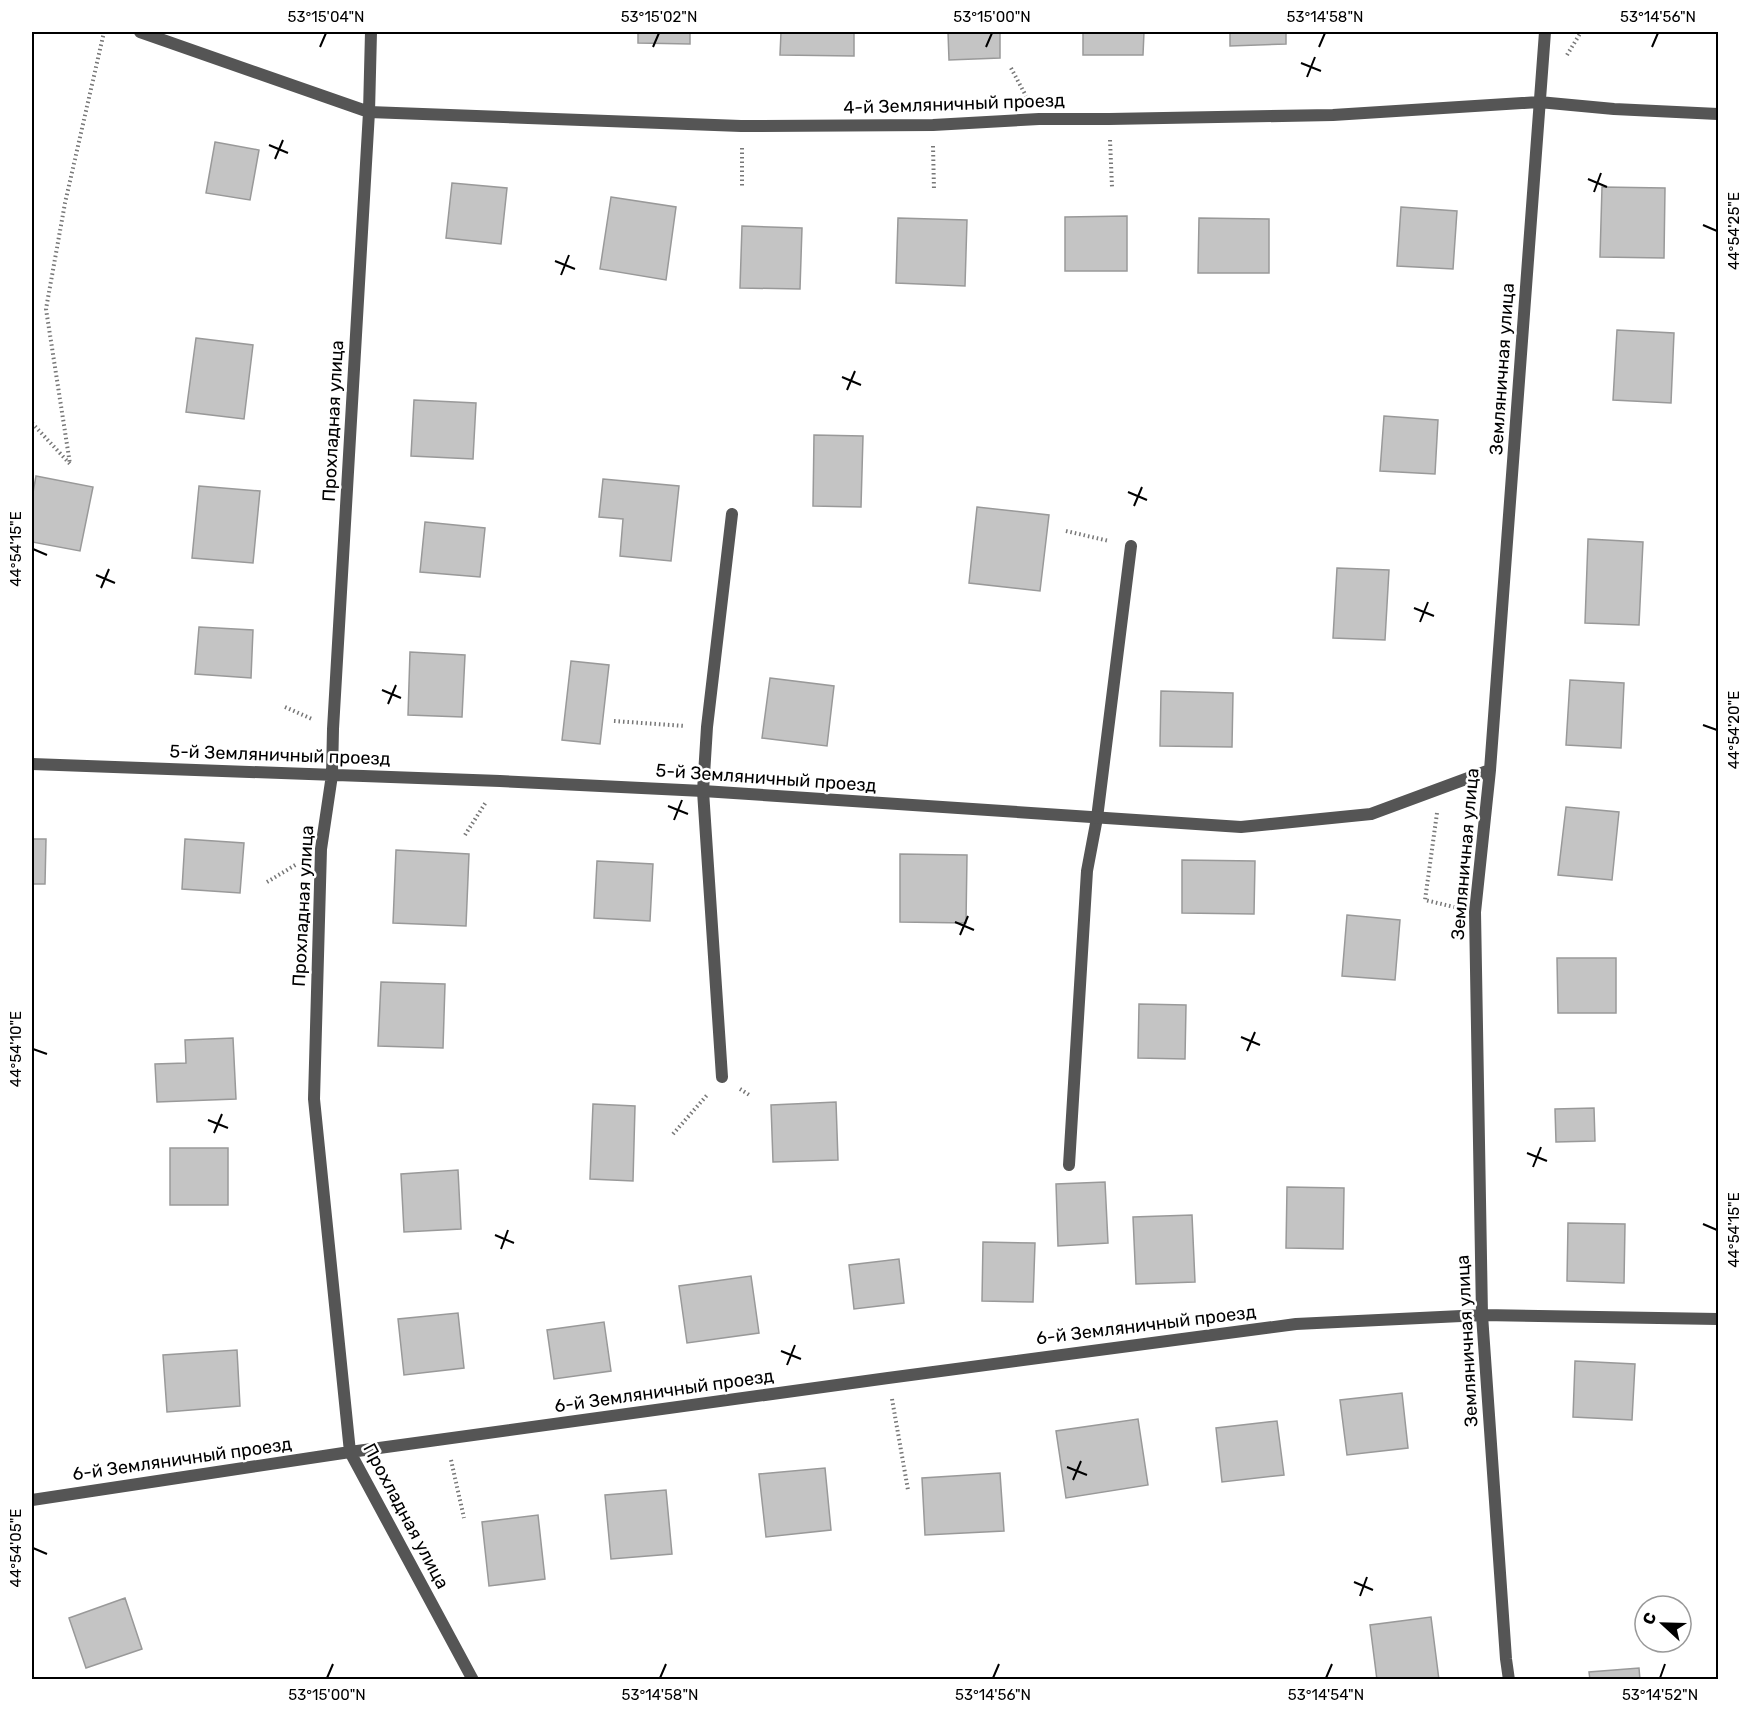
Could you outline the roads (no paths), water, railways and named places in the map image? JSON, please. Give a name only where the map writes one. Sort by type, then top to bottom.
[{"type":"street","name":"4-й Земляничный проезд","points":[[140,32],[369,112],[741,126],[933,125],[1039,118],[1333,115],[1539,102],[1614,109],[1719,114]]},
{"type":"street","name":"Прохладная улица","points":[[371,32],[369,112],[332,775],[321,849],[314,1099],[350,1452],[473,1680]]},
{"type":"street","name":"Земляничная улица","points":[[1509,1680],[1482,1315],[1475,912],[1490,770],[1545,32]]},
{"type":"street","points":[[722,1077],[703,791],[707,727],[732,514]]},
{"type":"street","points":[[1069,1165],[1087,871],[1097,818],[1131,546]]},
{"type":"street","name":"5-й Земляничный проезд","points":[[32,764],[500,781],[703,791],[1241,827],[1371,813],[1490,770]]},
{"type":"street","name":"6-й Земляничный проезд","points":[[32,1500],[350,1452],[1296,1324],[1482,1315],[1719,1319]]}]
